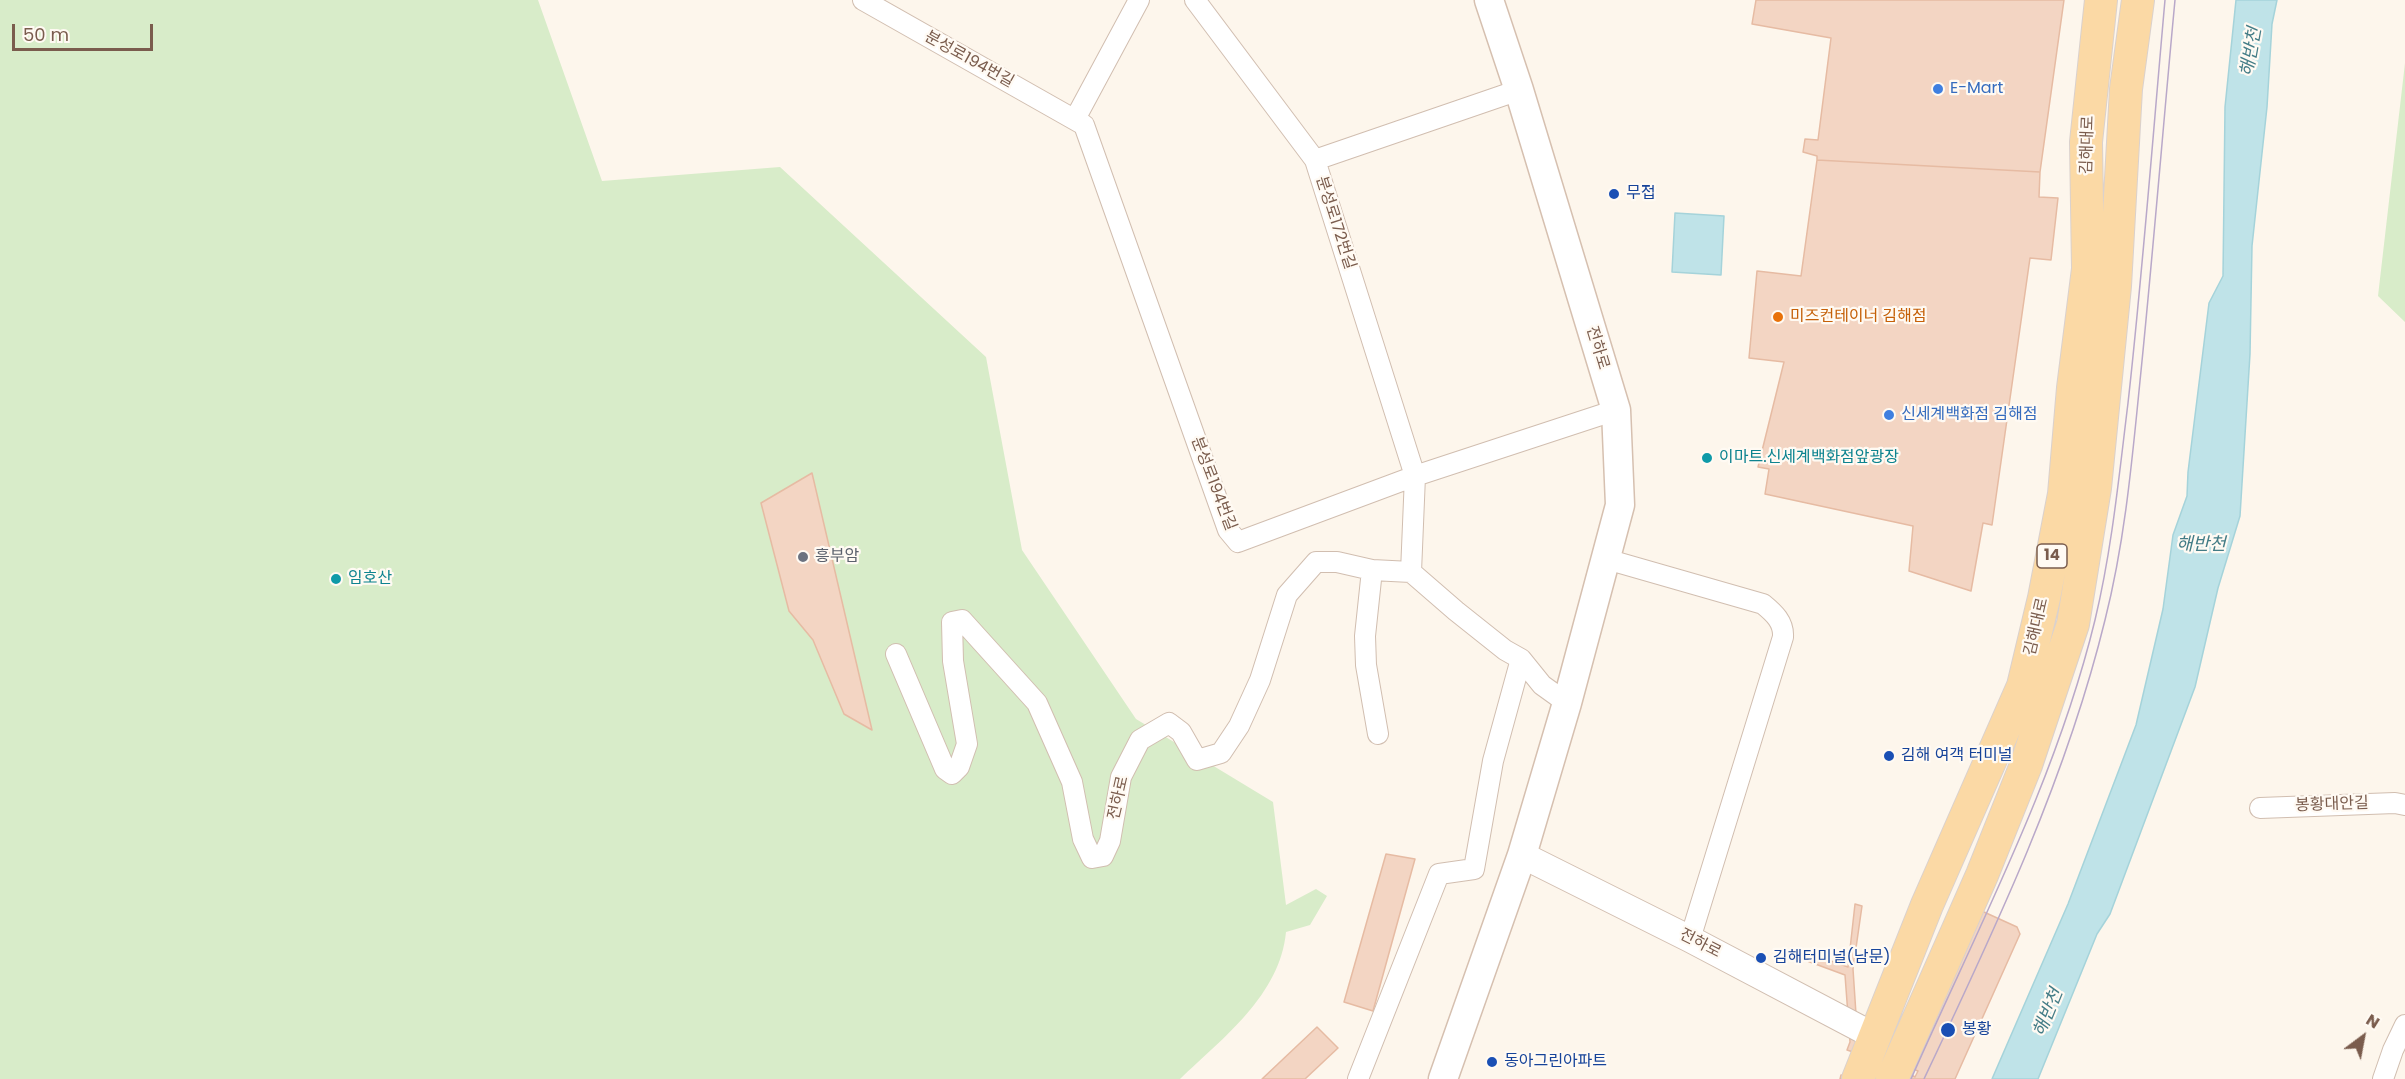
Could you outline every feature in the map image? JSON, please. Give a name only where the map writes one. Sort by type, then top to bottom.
[{"type":"main road","name":"전하로","points":[[1443,1079],[1522,855],[1568,703],[1620,505],[1616,410],[1519,90],[1489,0]]},
{"type":"main road","name":"김해대로","points":[[1858,1079],[1927,905],[2022,686],[2044,598],[2064,494],[2073,388],[2088,269],[2086,141],[2101,0]]},
{"type":"main road","name":"김해대로","points":[[1892,1079],[2017,787],[2073,624],[2095,488],[2115,286],[2126,89],[2138,0]]},
{"type":"street","name":"분성로194번길","points":[[863,0],[1084,125],[1228,530],[1238,542],[1415,476],[1616,410]]},
{"type":"street","points":[[1075,119],[1139,0]]},
{"type":"street","name":"분성로172번길","points":[[1195,0],[1315,160],[1415,476],[1411,572]]},
{"type":"street","points":[[1315,160],[1519,90]]},
{"type":"street","points":[[1606,559],[1763,604],[1778,618],[1783,628],[1783,637],[1690,939]]},
{"type":"street","name":"전하로","points":[[896,654],[945,769],[952,774],[959,767],[967,744],[952,661],[951,622],[962,620],[1037,703],[1072,782],[1083,839],[1092,858],[1102,856],[1110,841],[1121,777],[1140,740],[1169,723],[1181,732],[1197,760],[1221,753],[1239,726],[1260,680],[1287,595],[1316,562],[1337,562],[1371,570],[1411,572]]},
{"type":"street","points":[[1371,570],[1365,636],[1366,665],[1378,734]]},
{"type":"street","points":[[1411,572],[1464,618],[1505,650],[1521,659],[1542,685],[1568,703]]},
{"type":"street","points":[[1358,1079],[1439,874],[1474,869],[1493,761],[1521,659]]},
{"type":"street","name":"봉황대안길","points":[[2260,808],[2395,803],[2405,805]]},
{"type":"street","name":"전하로","points":[[1522,855],[1690,939],[1876,1037]]},
{"type":"street","points":[[2383,1079],[2405,1025]]},
{"type":"green space","points":[[0,0],[538,0],[602,181],[780,167],[986,357],[1022,550],[1136,719],[1273,802],[1286,905],[1316,889],[1327,896],[1310,925],[1286,932],[1273,976],[1247,1014],[1180,1079],[0,1079]]},
{"type":"green space","points":[[2405,63],[2405,322],[2378,296]]},
{"type":"water","name":"해반천","points":[[2236,0],[2277,0],[2272,24],[2267,107],[2252,246],[2250,354],[2240,516],[2218,588],[2195,687],[2110,914],[2097,934],[2038,1079],[1992,1079],[2068,904],[2136,725],[2163,609],[2173,535],[2187,496],[2209,303],[2223,276],[2225,107]]},
{"type":"water","points":[[1675,213],[1724,216],[1721,275],[1672,272]]},
{"type":"building","name":"E-Mart","points":[[1756,0],[2064,0],[2040,172],[1817,160],[1817,156],[1803,152],[1805,139],[1818,140],[1831,38],[1752,24]]},
{"type":"building","name":"신세계백화점 김해점","points":[[1817,160],[2040,172],[2039,197],[2058,198],[2051,260],[2030,258],[1992,525],[1983,523],[1971,591],[1909,571],[1913,526],[1765,494],[1769,469],[1758,467],[1784,362],[1749,358],[1757,271],[1801,276]]},
{"type":"building","name":"흥부암","points":[[812,473],[872,730],[844,714],[813,640],[789,611],[761,503]]},
{"type":"building","points":[[1386,854],[1415,859],[1373,1011],[1344,1002]]},
{"type":"building","points":[[1855,904],[1862,906],[1853,969],[1858,1044],[1915,1077],[1918,1071],[1903,1065],[1973,907],[2017,927],[2020,934],[1955,1079],[1894,1079],[1859,1057],[1855,1079],[1840,1079],[1841,1075],[1848,1076],[1853,1052],[1847,1050],[1850,1042],[1845,975],[1799,958],[1800,950],[1848,967]]},
{"type":"building","points":[[1317,1027],[1338,1048],[1305,1079],[1262,1079]]},
{"type":"tram line","points":[[1911,1079],[2037,796],[2079,680],[2095,620],[2111,539],[2128,403],[2165,0]]},
{"type":"tram line","points":[[1924,1079],[2002,911],[2049,797],[2089,680],[2112,590],[2123,531],[2134,441],[2175,0]]},
{"type":"place","name":"E-Mart","points":[[1938,89]]},
{"type":"place","name":"무접","points":[[1614,194]]},
{"type":"place","name":"미즈컨테이너 김해점","points":[[1778,317]]},
{"type":"place","name":"신세계백화점 김해점","points":[[1889,415]]},
{"type":"place","name":"이마트.신세계백화점앞광장","points":[[1707,458]]},
{"type":"place","name":"흥부암","points":[[803,557]]},
{"type":"place","name":"임호산","points":[[336,579]]},
{"type":"place","name":"김해 여객 터미널","points":[[1889,756]]},
{"type":"place","name":"김해터미널(남문)","points":[[1761,958]]},
{"type":"place","name":"봉황","points":[[1948,1030]]},
{"type":"place","name":"동아그린아파트","points":[[1492,1062]]}]
